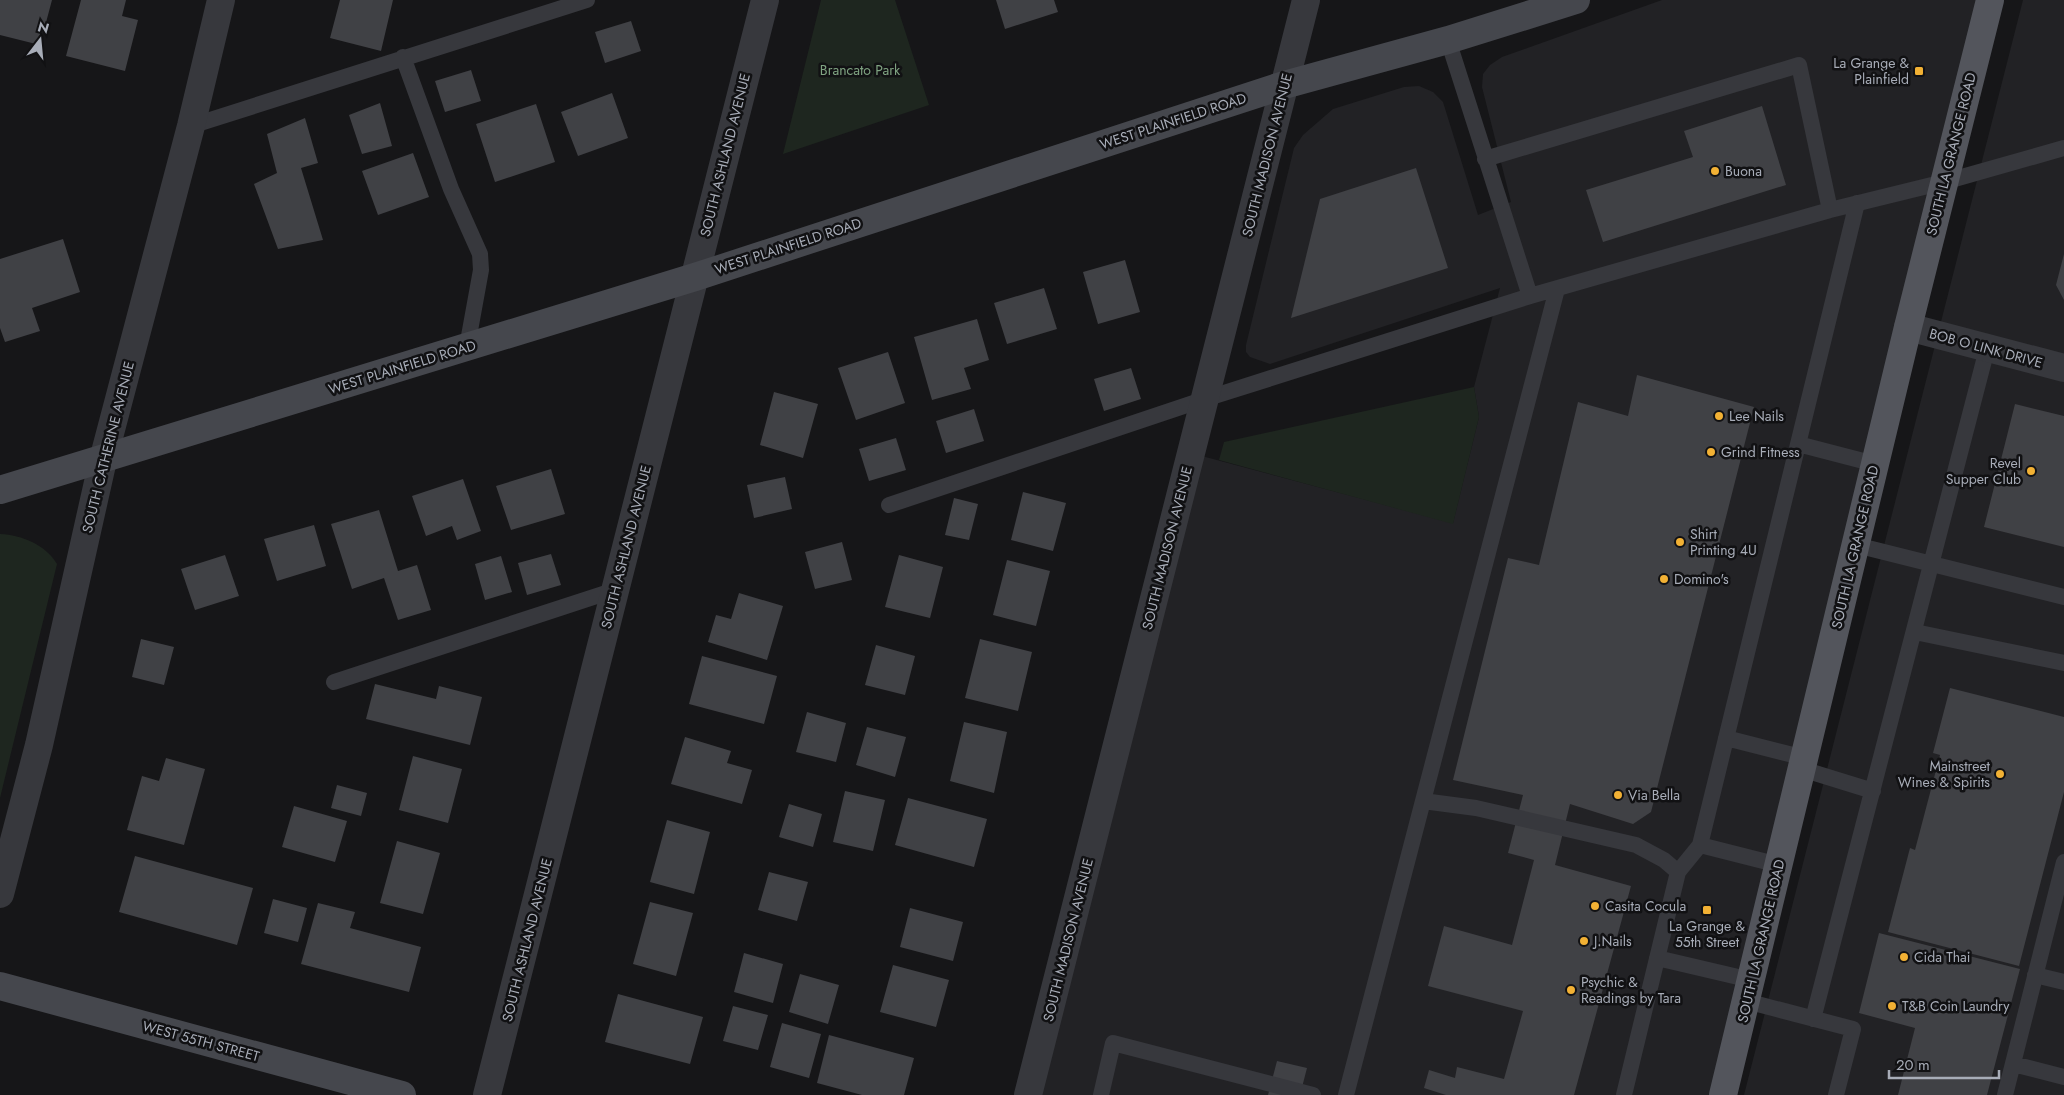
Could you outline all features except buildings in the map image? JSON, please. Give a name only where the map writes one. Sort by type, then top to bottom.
[{"type":"main road","name":"WEST PLAINFIELD ROAD","points":[[0,490],[103,460],[695,276],[1284,85],[1448,40],[1576,0]]},
{"type":"main road","name":"SOUTH LA GRANGE ROAD","points":[[1723,1095],[1908,327],[1990,0]]},
{"type":"main road","name":"WEST 55TH STREET","points":[[0,986],[348,1088],[402,1095]]},
{"type":"street","name":"SOUTH CATHERINE AVENUE","points":[[0,894],[39,745],[103,460],[191,126],[221,0]]},
{"type":"street","name":"SOUTH ASHLAND AVENUE","points":[[487,1095],[765,0]]},
{"type":"street","name":"SOUTH MADISON AVENUE","points":[[1028,1095],[1306,0]]},
{"type":"street","name":"BOB O LINK DRIVE","points":[[1908,327],[2064,368]]},
{"type":"lane","points":[[191,126],[587,0]]},
{"type":"lane","points":[[1448,40],[1530,296]]},
{"type":"lane","points":[[403,58],[451,189],[480,254],[480,270],[467,347]]},
{"type":"lane","points":[[1485,159],[1799,65],[1830,210]]},
{"type":"lane","points":[[889,505],[1205,399],[1530,296],[1830,210],[1944,182],[2064,148]]},
{"type":"lane","points":[[1624,1095],[1678,872],[1700,845],[1857,203]]},
{"type":"lane","points":[[1346,1095],[1557,289]]},
{"type":"lane","points":[[1814,1019],[1987,349]]},
{"type":"lane","points":[[1798,444],[1875,464]]},
{"type":"lane","points":[[1856,546],[2064,597]]},
{"type":"lane","points":[[334,682],[615,590]]},
{"type":"lane","points":[[1915,632],[2064,663]]},
{"type":"lane","points":[[1726,738],[1803,764],[1873,791]]},
{"type":"lane","points":[[1423,801],[1476,808],[1636,845],[1664,860],[1678,872]]},
{"type":"lane","points":[[1700,845],[1779,865]]},
{"type":"lane","points":[[2005,1095],[2064,862]]},
{"type":"lane","points":[[1657,958],[1749,990],[1814,1019],[1853,1029],[1836,1095]]},
{"type":"lane","points":[[2035,975],[2064,982]]},
{"type":"lane","points":[[1101,1095],[1113,1043],[1313,1095]]},
{"type":"lane","points":[[2013,1064],[2064,1077]]},
{"type":"shaded area","points":[[1662,0],[1979,0],[1718,1095],[1040,1095],[1198,455],[1453,523],[1479,417],[1474,387],[1500,288],[1270,364],[1250,357],[1246,352],[1246,345],[1294,148],[1303,135],[1333,109],[1404,87],[1419,86],[1433,92],[1443,102],[1478,215],[1511,202],[1482,87],[1483,74],[1490,65],[1502,57]]},
{"type":"shaded area","points":[[2023,0],[2064,0],[2064,1095],[1744,1095]]},
{"type":"green space","name":"Brancato Park","points":[[821,0],[895,0],[929,105],[783,154]]},
{"type":"green space","points":[[1474,387],[1479,417],[1453,524],[1219,460],[1224,442]]},
{"type":"green space","points":[[0,534],[17,536],[33,542],[47,551],[57,564],[0,798]]},
{"type":"place","name":"La Grange & Plainfield","points":[[1919,71]]},
{"type":"place","name":"Buona","points":[[1715,171]]},
{"type":"place","name":"Lee Nails","points":[[1719,416]]},
{"type":"place","name":"Grind Fitness","points":[[1711,452]]},
{"type":"place","name":"Revel Supper Club","points":[[2031,471]]},
{"type":"place","name":"Shirt Printing 4U","points":[[1680,542]]},
{"type":"place","name":"Domino's","points":[[1664,579]]},
{"type":"place","name":"Mainstreet Wines & Spirits","points":[[2000,774]]},
{"type":"place","name":"Via Bella","points":[[1618,795]]},
{"type":"place","name":"Casita Cocula","points":[[1595,906]]},
{"type":"place","name":"La Grange & 55th Street","points":[[1707,910]]},
{"type":"place","name":"J.Nails","points":[[1584,941]]},
{"type":"place","name":"Cida Thai","points":[[1904,957]]},
{"type":"place","name":"Psychic & Readings by Tara","points":[[1571,990]]},
{"type":"place","name":"T&B Coin Laundry","points":[[1892,1006]]}]
